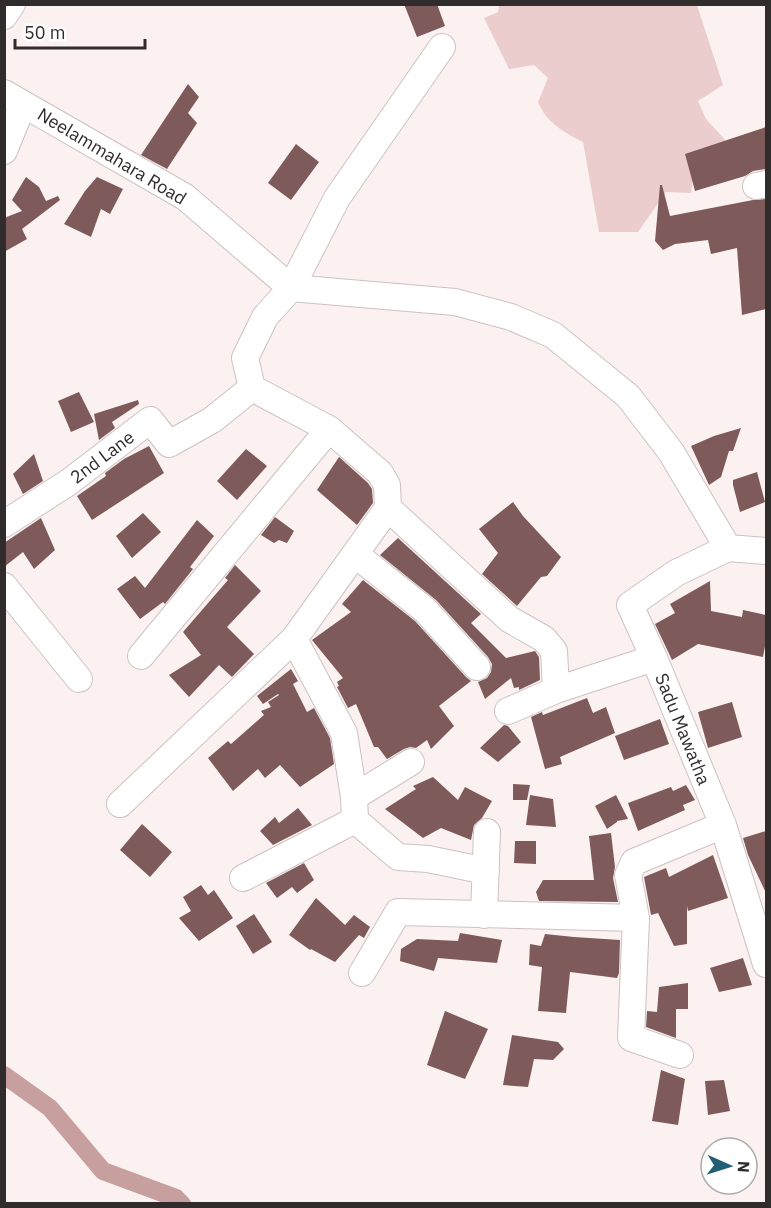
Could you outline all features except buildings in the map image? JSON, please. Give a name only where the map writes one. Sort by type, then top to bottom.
[{"type":"street","points":[[4,16],[12,4]]},
{"type":"street","points":[[120,804],[294,639],[388,508],[387,485],[380,472],[329,429],[252,388],[245,358],[265,317],[291,288],[337,198],[442,47]]},
{"type":"street","points":[[4,151],[14,99]]},
{"type":"street","name":"Neelammahara Road","points":[[14,99],[185,197],[291,288]]},
{"type":"street","points":[[291,288],[454,302],[511,316],[553,335],[628,396],[671,452],[728,548],[766,551]]},
{"type":"street","name":"2nd Lane","points":[[4,524],[69,482],[150,420],[169,444],[212,420],[252,388]]},
{"type":"street","points":[[141,656],[329,429]]},
{"type":"street","points":[[388,508],[508,619],[544,639],[554,651],[556,690]]},
{"type":"street","name":"Sadu Mawatha","points":[[728,548],[676,573],[630,606],[723,825],[766,964]]},
{"type":"street","points":[[355,554],[424,610],[477,667]]},
{"type":"street","points":[[4,586],[79,679]]},
{"type":"street","points":[[294,639],[344,733],[355,808],[398,857],[428,859],[486,871]]},
{"type":"street","points":[[508,711],[556,690],[654,658]]},
{"type":"street","points":[[243,878],[355,808],[411,762]]},
{"type":"street","points":[[680,1055],[631,1038],[636,918],[628,875],[634,862],[723,825]]},
{"type":"street","points":[[484,915],[487,832]]},
{"type":"street","points":[[362,973],[398,912],[636,918]]},
{"type":"shaded area","points":[[499,5],[697,5],[723,85],[698,101],[706,119],[728,143],[696,155],[691,193],[666,192],[638,232],[599,232],[583,142],[556,126],[541,109],[538,102],[548,78],[534,65],[509,69],[484,18],[498,12]]},
{"type":"waterway","points":[[4,1075],[50,1108],[103,1171],[176,1198],[182,1204]]}]
